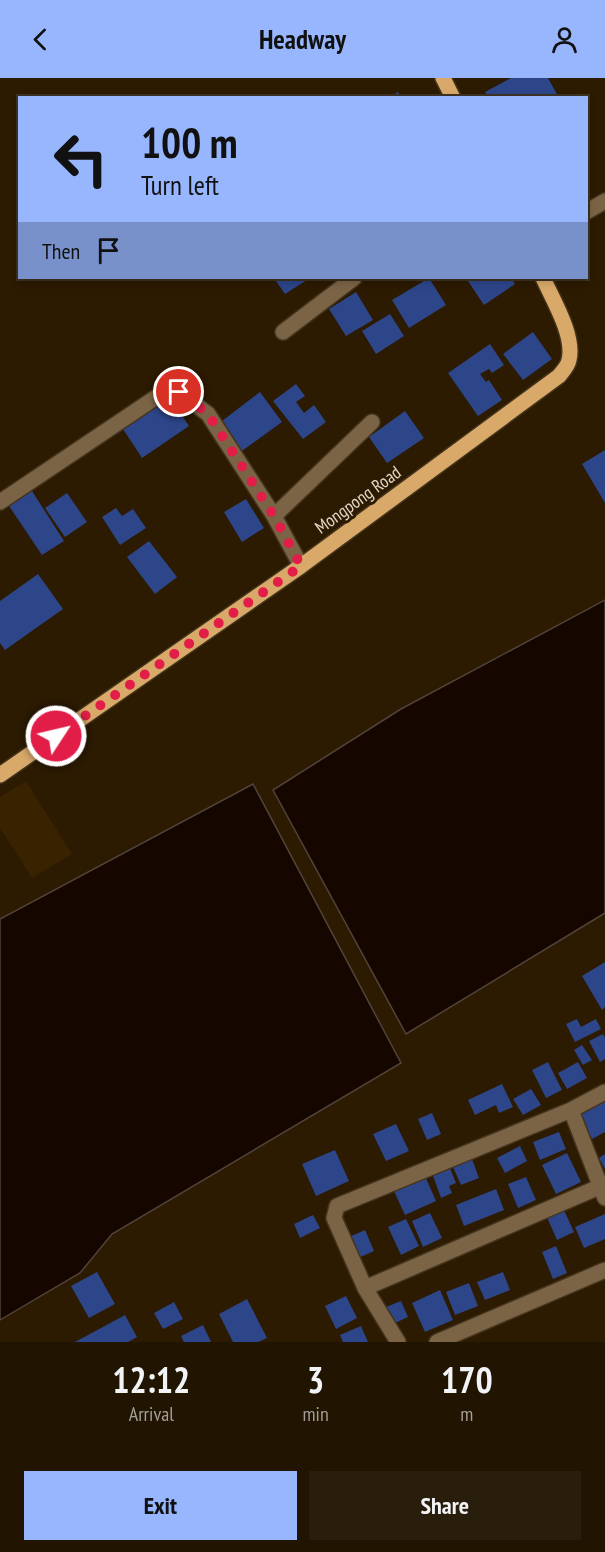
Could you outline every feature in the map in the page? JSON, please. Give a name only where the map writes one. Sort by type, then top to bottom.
[{"type":"main road","points":[[443,78],[452,96]]},
{"type":"main road","name":"Mongpong Road","points":[[0,775],[301,566],[559,376],[569,362],[570,349],[567,333],[543,279]]},
{"type":"street","points":[[588,211],[605,201]]},
{"type":"street","points":[[283,332],[353,279]]},
{"type":"street","points":[[0,502],[158,396],[179,392],[208,414],[274,516],[301,566]]},
{"type":"street","points":[[274,516],[372,423]]},
{"type":"street","points":[[398,1342],[364,1288],[334,1218],[336,1206],[571,1110],[605,1092]]},
{"type":"street","points":[[364,1288],[602,1192],[571,1110]]},
{"type":"street","points":[[437,1342],[605,1270]]},
{"type":"shaded area","points":[[605,600],[605,913],[406,1034],[273,790],[401,709]]},
{"type":"shaded area","points":[[26,781],[72,854],[32,878],[0,828],[0,797]]},
{"type":"shaded area","points":[[253,784],[401,1063],[112,1234],[80,1273],[0,1320],[0,919]]},
{"type":"building","points":[[511,78],[548,78],[558,96],[487,96],[485,92]]},
{"type":"building","points":[[275,279],[308,279],[285,294]]},
{"type":"building","points":[[430,279],[446,305],[409,328],[392,300]]},
{"type":"building","points":[[472,279],[512,279],[515,284],[484,305],[468,281]]},
{"type":"building","points":[[356,292],[373,320],[346,336],[329,309]]},
{"type":"building","points":[[390,314],[404,336],[376,354],[362,331]]},
{"type":"building","points":[[533,332],[552,359],[523,380],[503,354]]},
{"type":"building","points":[[490,344],[504,365],[492,373],[489,369],[480,374],[486,382],[489,380],[502,400],[478,416],[448,373]]},
{"type":"building","points":[[296,384],[305,396],[296,402],[304,413],[314,405],[326,422],[303,439],[273,401]]},
{"type":"building","points":[[260,392],[282,422],[239,453],[218,424]]},
{"type":"building","points":[[170,398],[189,426],[142,458],[123,429]]},
{"type":"building","points":[[405,411],[424,438],[387,463],[369,437]]},
{"type":"building","points":[[605,450],[605,503],[582,464]]},
{"type":"building","points":[[32,491],[64,541],[42,555],[9,506]]},
{"type":"building","points":[[67,493],[87,522],[65,537],[45,508]]},
{"type":"building","points":[[246,499],[264,528],[242,542],[224,512]]},
{"type":"building","points":[[116,508],[122,516],[133,509],[146,528],[120,545],[102,517]]},
{"type":"building","points":[[149,541],[177,577],[155,594],[127,557]]},
{"type":"building","points":[[38,574],[63,609],[5,650],[0,643],[0,601]]},
{"type":"building","points":[[605,962],[605,1007],[602,1010],[582,976]]},
{"type":"building","points":[[577,1019],[581,1027],[596,1019],[601,1029],[575,1042],[566,1024]]},
{"type":"building","points":[[603,1034],[605,1059],[600,1062],[589,1041]]},
{"type":"building","points":[[582,1045],[592,1060],[583,1065],[574,1050]]},
{"type":"building","points":[[548,1062],[562,1090],[546,1098],[532,1070]]},
{"type":"building","points":[[578,1062],[587,1078],[567,1089],[558,1073]]},
{"type":"building","points":[[502,1084],[513,1107],[499,1113],[496,1105],[475,1115],[468,1100]]},
{"type":"building","points":[[531,1089],[541,1105],[523,1115],[513,1099]]},
{"type":"building","points":[[602,1097],[605,1103],[605,1132],[592,1139],[577,1111]]},
{"type":"building","points":[[432,1113],[441,1134],[427,1140],[418,1119]]},
{"type":"building","points":[[396,1124],[409,1151],[386,1161],[373,1134]]},
{"type":"building","points":[[559,1132],[566,1149],[540,1160],[533,1142]]},
{"type":"building","points":[[520,1146],[527,1161],[505,1173],[497,1158]]},
{"type":"building","points":[[335,1150],[349,1181],[316,1196],[302,1164]]},
{"type":"building","points":[[567,1153],[581,1182],[556,1194],[542,1165]]},
{"type":"building","points":[[605,1154],[605,1169],[599,1158]]},
{"type":"building","points":[[472,1159],[479,1178],[461,1185],[453,1167]]},
{"type":"building","points":[[449,1166],[456,1183],[449,1186],[452,1193],[441,1198],[432,1173]]},
{"type":"building","points":[[425,1176],[436,1201],[405,1215],[393,1189]]},
{"type":"building","points":[[526,1177],[536,1200],[518,1208],[508,1184]]},
{"type":"building","points":[[496,1189],[504,1210],[464,1226],[456,1205]]},
{"type":"building","points":[[563,1208],[574,1232],[557,1240],[546,1215]]},
{"type":"building","points":[[430,1213],[442,1238],[423,1247],[412,1221]]},
{"type":"building","points":[[605,1214],[605,1239],[584,1248],[575,1227]]},
{"type":"building","points":[[313,1215],[320,1228],[300,1238],[294,1224]]},
{"type":"building","points":[[406,1219],[419,1246],[401,1255],[388,1227]]},
{"type":"building","points":[[365,1230],[374,1251],[356,1259],[347,1238]]},
{"type":"building","points":[[556,1246],[567,1273],[553,1279],[542,1252]]},
{"type":"building","points":[[97,1272],[115,1304],[89,1318],[71,1286]]},
{"type":"building","points":[[503,1272],[510,1290],[485,1300],[477,1282]]},
{"type":"building","points":[[469,1283],[478,1306],[455,1315],[446,1292]]},
{"type":"building","points":[[440,1290],[453,1320],[425,1332],[412,1303]]},
{"type":"building","points":[[346,1296],[357,1318],[336,1329],[325,1306]]},
{"type":"building","points":[[247,1299],[267,1338],[258,1342],[233,1342],[219,1314]]},
{"type":"building","points":[[401,1301],[408,1317],[393,1324],[386,1307]]},
{"type":"building","points":[[174,1302],[183,1319],[163,1329],[154,1313]]},
{"type":"building","points":[[125,1315],[137,1337],[128,1342],[75,1342]]},
{"type":"building","points":[[203,1325],[211,1342],[184,1342],[181,1336]]},
{"type":"building","points":[[361,1326],[368,1342],[343,1342],[340,1335]]},
{"type":"route","points":[[56,736],[301,566],[274,516],[208,414],[179,392]]}]
